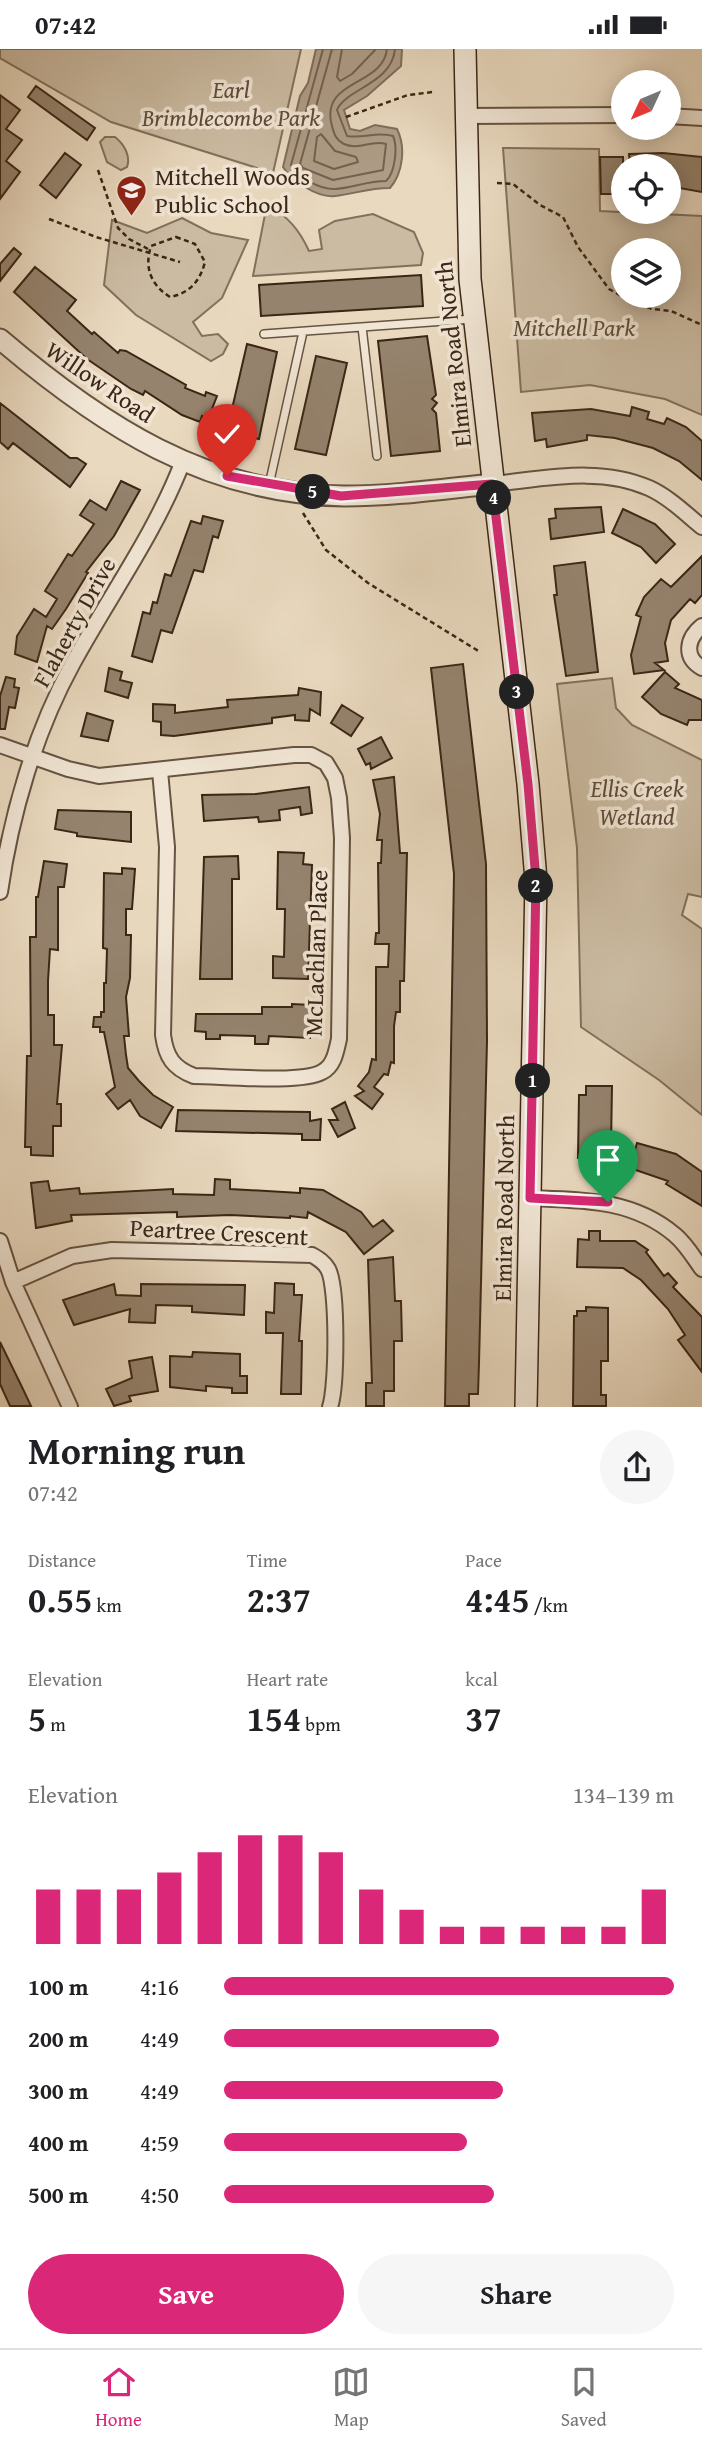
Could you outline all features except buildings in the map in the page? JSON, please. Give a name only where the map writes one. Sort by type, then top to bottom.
[{"type":"main road","name":"Elmira Road North","points":[[465,49],[465,116],[474,319],[528,784],[536,880],[526,1406]]},
{"type":"street","points":[[465,116],[611,115]]},
{"type":"street","points":[[681,117],[702,118]]},
{"type":"street","name":"Willow Road","points":[[0,339],[62,391],[120,430],[183,461],[269,486],[341,496],[594,474],[624,479],[651,489],[702,527]]},
{"type":"street","name":"Flaherty Drive","points":[[0,892],[5,857],[34,756],[71,666],[107,602],[144,547],[183,461]]},
{"type":"street","points":[[702,626],[693,634],[688,645],[690,657],[702,668]]},
{"type":"street","name":"McLachlan Place","points":[[0,745],[68,769],[100,776],[311,755],[326,763],[335,778],[342,838],[339,1039],[334,1060],[323,1072],[296,1078],[194,1076],[181,1071],[171,1062],[163,1035],[167,847],[160,771]]},
{"type":"street","points":[[530,1198],[608,1202],[634,1210],[677,1236],[702,1269]]},
{"type":"street","points":[[0,1241],[13,1282],[70,1406]]},
{"type":"street","name":"Peartree Crescent","points":[[13,1282],[88,1252],[312,1255],[323,1261],[334,1290],[330,1406]]},
{"type":"lane","points":[[264,334],[474,319]]},
{"type":"lane","points":[[362,327],[377,456]]},
{"type":"lane","points":[[269,486],[303,331]]},
{"type":"path","points":[[346,117],[408,95],[433,92]]},
{"type":"path","points":[[98,170],[118,228],[129,239],[149,251]]},
{"type":"path","points":[[497,183],[513,184],[540,205],[563,217],[578,247],[609,289],[652,309],[671,311],[702,325]]},
{"type":"path","points":[[49,219],[96,237],[180,262]]},
{"type":"path","points":[[176,236],[186,238],[201,251],[205,262],[202,272],[183,294],[170,297],[153,282],[148,269],[149,251],[151,246],[176,236]]},
{"type":"path","points":[[303,513],[326,550],[368,583],[480,652]]},
{"type":"green space","name":"Earl Brimblecombe Park","points":[[0,49],[301,49],[273,173],[111,122],[0,58]]},
{"type":"green space","points":[[105,137],[115,137],[121,143],[127,155],[127,167],[121,170],[107,162],[100,142]]},
{"type":"green space","name":"Mitchell Park","points":[[503,148],[599,149],[600,211],[611,212],[611,224],[681,224],[681,215],[702,216],[702,415],[665,399],[590,385],[521,392]]},
{"type":"green space","points":[[267,204],[292,224],[309,251],[322,249],[319,230],[335,221],[373,214],[414,232],[423,253],[421,265],[253,276]]},
{"type":"green space","points":[[182,218],[211,233],[248,240],[222,298],[193,322],[202,336],[218,334],[228,344],[223,354],[211,361],[136,315],[104,285],[112,220],[147,233]]},
{"type":"green space","name":"Ellis Creek Wetland","points":[[612,678],[616,708],[632,725],[702,760],[702,897],[688,894],[682,915],[702,929],[702,1115],[659,1080],[581,1027],[577,848],[557,684]]},
{"type":"water","points":[[316,49],[402,49],[401,66],[367,96],[344,110],[350,129],[360,131],[375,125],[397,129],[402,144],[402,160],[398,175],[390,188],[328,196],[306,188],[283,167],[300,96],[308,83]]},
{"type":"place","name":"Mitchell Woods Public School","points":[[132,217]]},
{"type":"route","points":[[227,476],[269,486],[341,496],[382,495],[492,484],[528,784],[536,880],[530,1198],[608,1202]]}]
